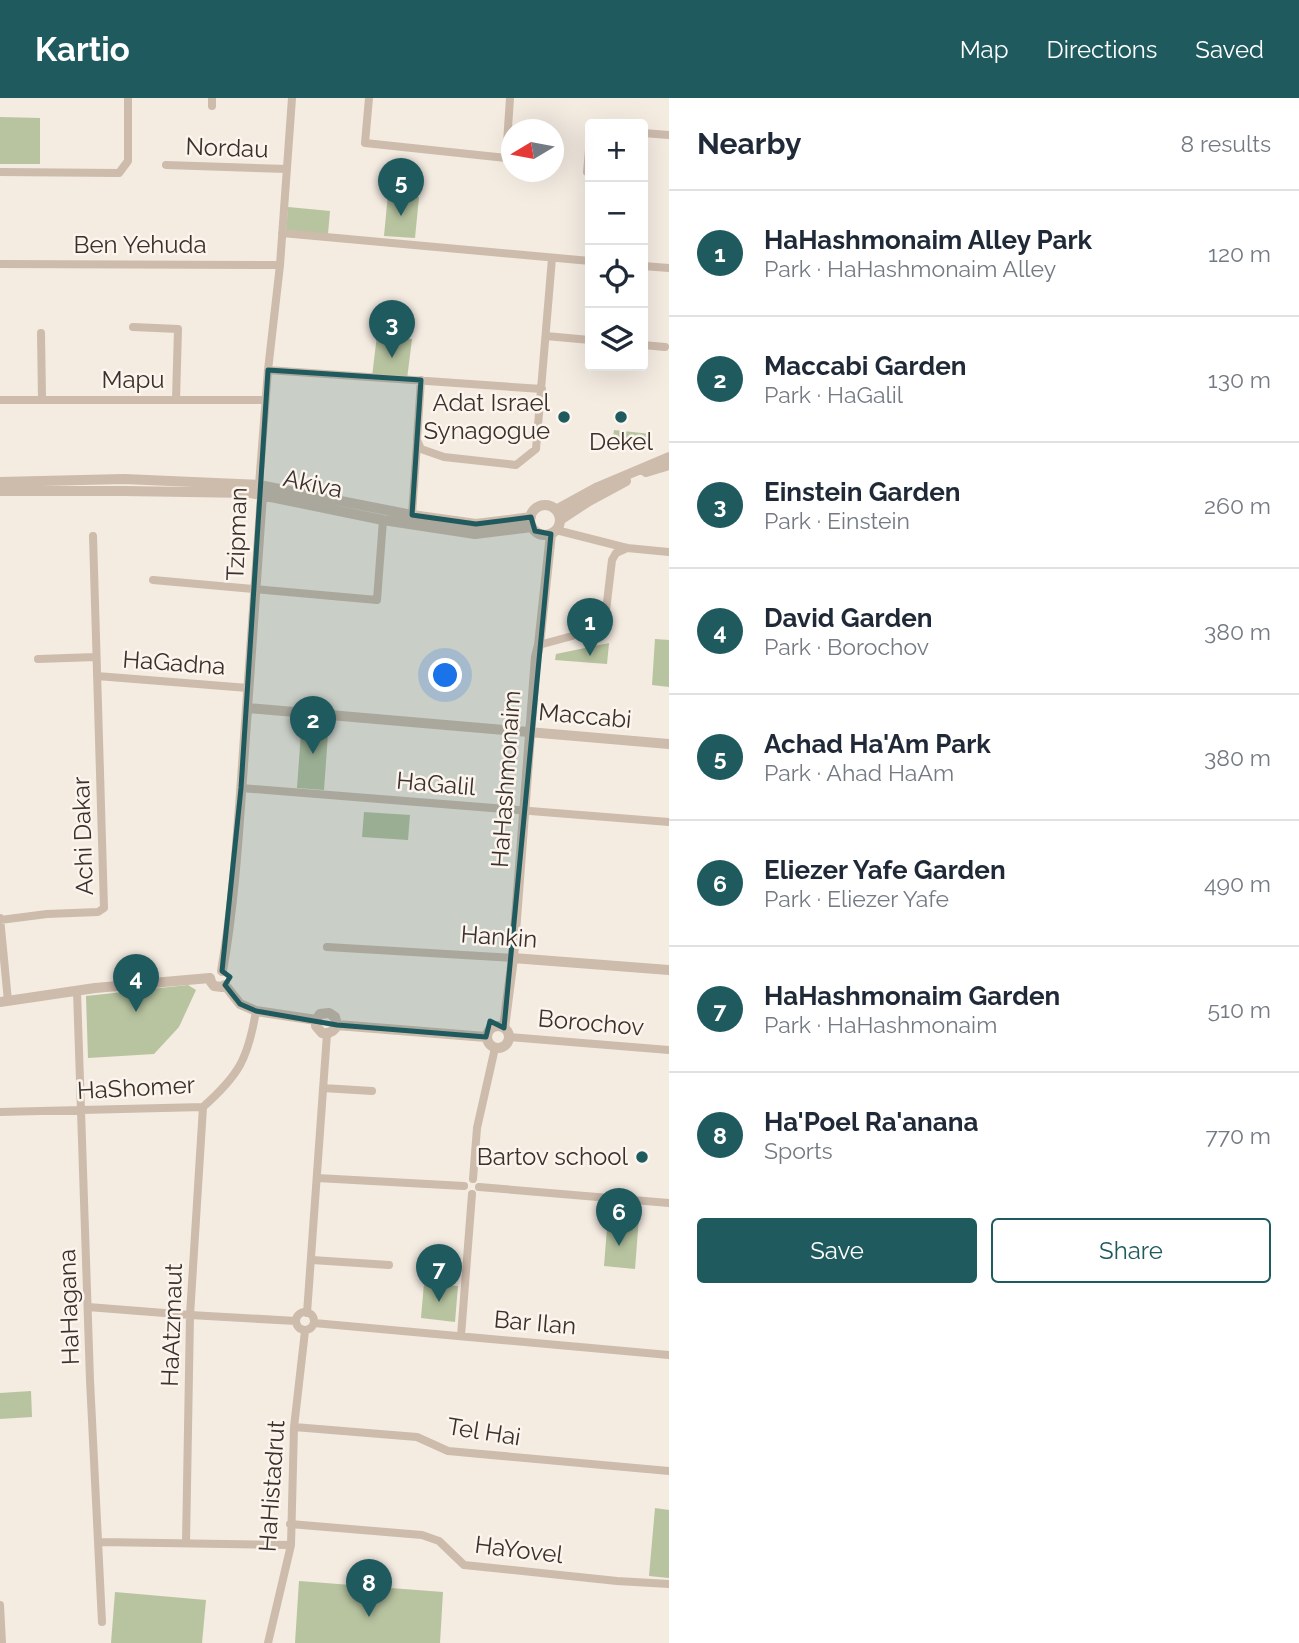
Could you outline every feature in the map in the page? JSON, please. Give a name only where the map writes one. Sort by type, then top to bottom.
[{"type":"street","points":[[0,172],[119,173],[128,161],[128,98]]},
{"type":"street","name":"Tzipman","points":[[222,971],[228,939],[241,788],[264,489],[265,400],[280,265],[292,98]]},
{"type":"street","points":[[369,98],[365,143],[506,158],[510,98]]},
{"type":"street","points":[[648,133],[669,135]]},
{"type":"street","name":"Nordau","points":[[166,165],[287,169]]},
{"type":"street","points":[[282,233],[585,261]]},
{"type":"street","points":[[418,440],[421,449],[444,457],[516,465],[536,449],[552,258]]},
{"type":"street","name":"Ben Yehuda","points":[[0,264],[280,265]]},
{"type":"street","points":[[648,266],[669,268]]},
{"type":"street","points":[[133,327],[178,328],[176,400]]},
{"type":"street","points":[[41,333],[42,399]]},
{"type":"street","points":[[546,336],[585,340]]},
{"type":"street","points":[[648,345],[665,347]]},
{"type":"street","points":[[268,370],[542,389]]},
{"type":"street","points":[[412,515],[421,380]]},
{"type":"street","name":"Mapu","points":[[0,400],[265,400]]},
{"type":"street","points":[[556,524],[598,487],[669,457]]},
{"type":"street","points":[[669,465],[633,477],[589,501],[556,524],[540,534],[531,522],[533,512],[547,505],[556,524],[627,548],[669,552]]},
{"type":"street","name":"Akiva","points":[[0,482],[124,479],[264,489],[476,524],[531,522]]},
{"type":"street","name":"Akiva","points":[[0,491],[251,493],[264,489],[383,520],[475,534],[531,522]]},
{"type":"street","points":[[153,580],[377,600],[383,520]]},
{"type":"street","name":"HaHashmonaim","points":[[507,1033],[536,657],[556,524]]},
{"type":"street","name":"Achi Dakar","points":[[0,920],[98,912],[104,908],[93,536]]},
{"type":"street","points":[[539,645],[598,629],[605,619],[612,560],[616,553],[627,548]]},
{"type":"street","points":[[38,659],[96,657]]},
{"type":"street","name":"HaGadna","points":[[97,676],[248,688]]},
{"type":"street","name":"Maccabi","points":[[247,708],[669,744]]},
{"type":"street","name":"HaGalil","points":[[241,788],[669,822]]},
{"type":"street","points":[[0,915],[4,1001],[77,990],[211,978]]},
{"type":"street","name":"Hankin","points":[[327,947],[669,970]]},
{"type":"street","points":[[222,971],[227,977],[225,985],[214,986],[211,978],[215,972],[222,971]]},
{"type":"street","points":[[225,985],[240,1004],[256,1011],[316,1020]]},
{"type":"street","name":"HaHagana","points":[[77,990],[102,1622]]},
{"type":"street","name":"HaShomer","points":[[0,1111],[203,1107],[225,1088],[239,1069],[252,1036],[256,1011]]},
{"type":"street","points":[[330,1013],[335,1017],[337,1025],[334,1031],[327,1034],[319,1031],[316,1020],[320,1014],[330,1013]]},
{"type":"street","points":[[337,1025],[486,1037]]},
{"type":"street","points":[[496,1026],[507,1033],[506,1045],[499,1048],[489,1044],[486,1037],[496,1026]]},
{"type":"street","name":"Borochov","points":[[507,1033],[669,1050]]},
{"type":"street","points":[[307,1313],[327,1034]]},
{"type":"street","points":[[473,1179],[477,1128],[495,1048]]},
{"type":"street","points":[[323,1088],[372,1091]]},
{"type":"street","name":"HaAtzmaut","points":[[186,1543],[190,1315],[203,1107]]},
{"type":"street","points":[[317,1178],[464,1186]]},
{"type":"street","points":[[472,1194],[465,1191],[466,1181],[473,1179],[480,1187]]},
{"type":"street","points":[[472,1194],[480,1187]]},
{"type":"street","points":[[480,1187],[669,1203]]},
{"type":"street","points":[[461,1336],[472,1194]]},
{"type":"street","points":[[312,1260],[389,1265]]},
{"type":"street","points":[[88,1307],[296,1321]]},
{"type":"street","points":[[307,1313],[313,1317],[314,1323],[305,1331],[297,1327],[296,1321],[299,1315],[307,1313]]},
{"type":"street","name":"Bar Ilan","points":[[314,1323],[669,1355]]},
{"type":"street","name":"HaHistadrut","points":[[268,1643],[291,1545],[293,1427],[305,1331]]},
{"type":"street","name":"Tel Hai","points":[[293,1427],[417,1437],[448,1451],[669,1471]]},
{"type":"street","name":"HaYovel","points":[[290,1524],[422,1535],[439,1541],[464,1565],[669,1584]]},
{"type":"street","points":[[99,1542],[291,1545]]},
{"type":"street","points":[[0,1605],[2,1643]]},
{"type":"highlighted area","points":[[268,370],[421,380],[412,515],[476,524],[531,517],[535,531],[551,534],[504,1028],[490,1021],[486,1037],[337,1025],[256,1011],[240,1004],[225,985],[230,977],[222,971],[241,788]]},
{"type":"green space","points":[[0,117],[40,118],[40,164],[0,164]]},
{"type":"green space","points":[[388,194],[419,197],[415,238],[384,236]]},
{"type":"green space","points":[[288,207],[330,211],[328,234],[286,231]]},
{"type":"green space","points":[[377,335],[412,339],[407,379],[372,377]]},
{"type":"green space","points":[[614,430],[651,434],[649,449],[612,444]]},
{"type":"green space","points":[[655,639],[669,640],[669,687],[652,685]]},
{"type":"green space","points":[[609,643],[607,664],[555,660],[556,654]]},
{"type":"green space","points":[[302,718],[329,720],[324,790],[297,788]]},
{"type":"green space","points":[[364,812],[410,815],[408,840],[362,837]]},
{"type":"green space","points":[[188,985],[196,990],[179,1027],[154,1054],[88,1058],[86,996]]},
{"type":"green space","points":[[608,1215],[639,1217],[635,1269],[604,1266]]},
{"type":"green space","points":[[424,1283],[458,1286],[455,1322],[421,1318]]},
{"type":"green space","points":[[31,1391],[32,1417],[0,1419],[0,1393]]},
{"type":"green space","points":[[655,1508],[669,1510],[669,1578],[649,1576]]},
{"type":"green space","points":[[299,1581],[443,1592],[440,1643],[295,1643]]},
{"type":"green space","points":[[115,1592],[206,1600],[202,1643],[111,1643]]},
{"type":"place","name":"Achad Ha'Am Park","points":[[401,216]]},
{"type":"place","name":"Einstein Garden","points":[[392,358]]},
{"type":"place","name":"Adat Israel Synagogue","points":[[564,417]]},
{"type":"place","name":"Dekel","points":[[621,417]]},
{"type":"place","name":"HaHashmonaim Alley Park","points":[[590,656]]},
{"type":"place","name":"Maccabi Garden","points":[[313,754]]},
{"type":"place","name":"David Garden","points":[[136,1012]]},
{"type":"place","name":"Bartov school","points":[[642,1157]]},
{"type":"place","name":"Eliezer Yafe Garden","points":[[619,1246]]},
{"type":"place","name":"HaHashmonaim Garden","points":[[439,1302]]},
{"type":"place","name":"Ha'Poel Ra'anana","points":[[369,1617]]}]
